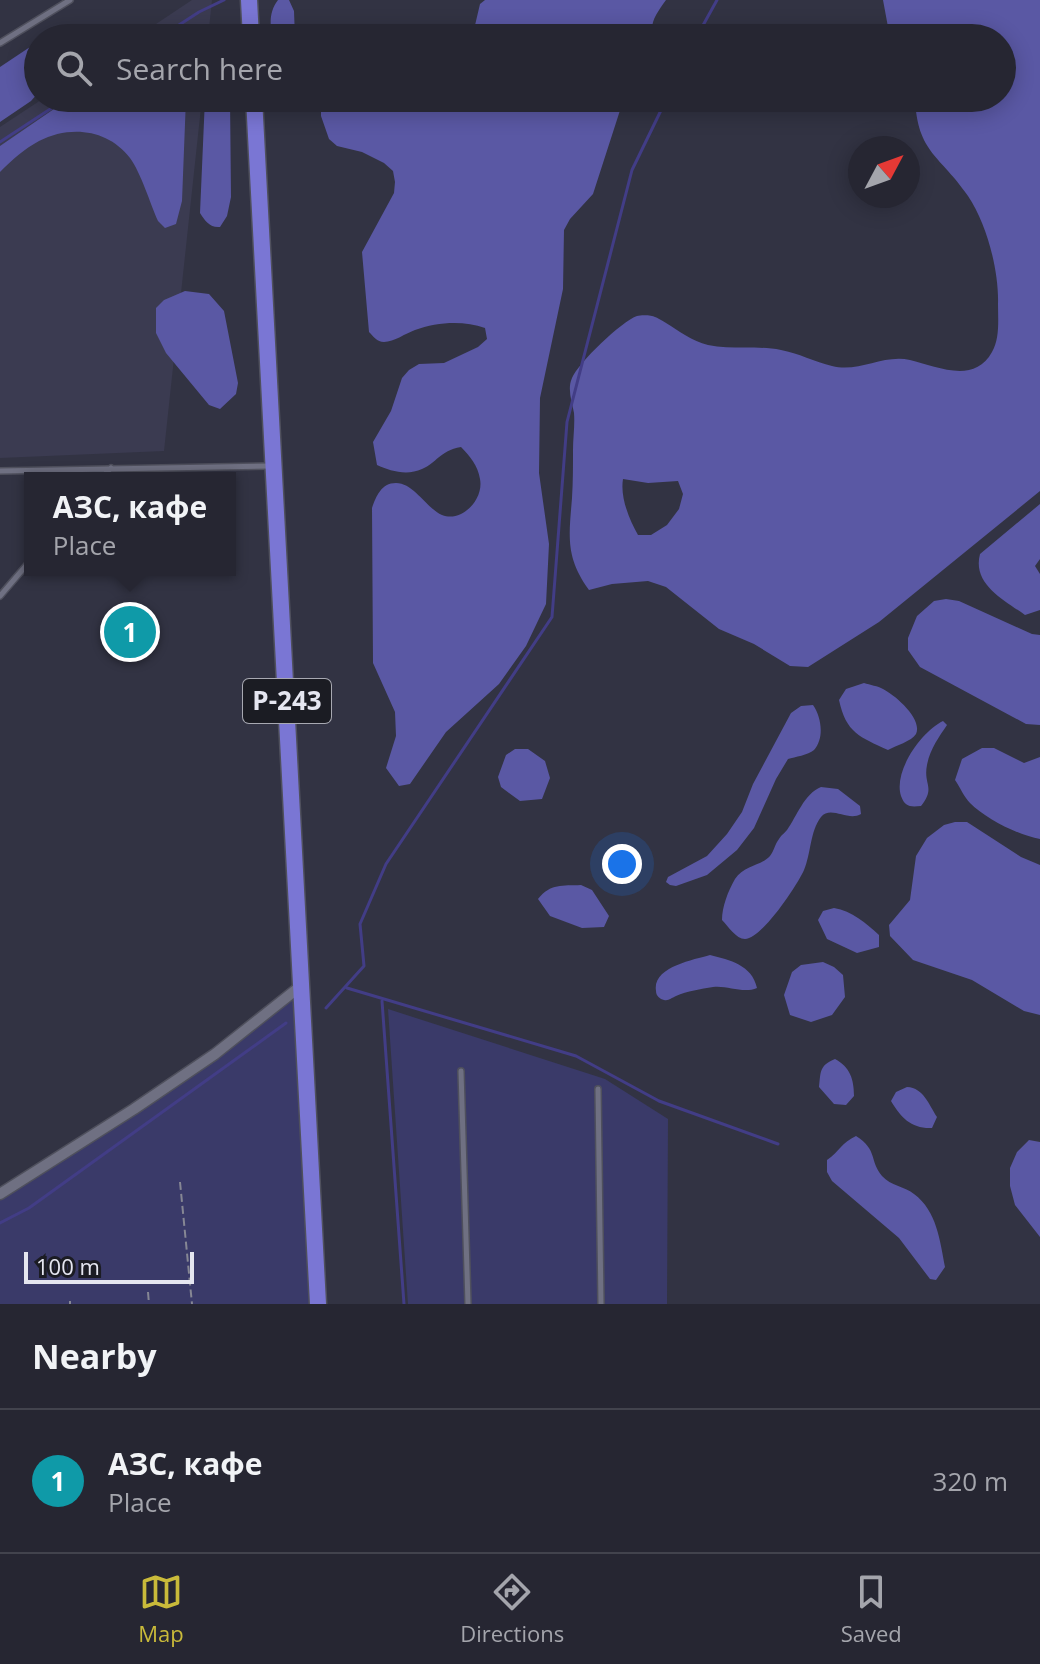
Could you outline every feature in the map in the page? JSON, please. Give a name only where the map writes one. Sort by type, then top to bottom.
[{"type":"highway","points":[[249,0],[250,24]]},
{"type":"highway","name":"Р-243","points":[[255,112],[318,1304]]},
{"type":"street","points":[[0,1194],[215,1054],[302,985]]},
{"type":"lane","points":[[31,24],[70,0]]},
{"type":"lane","points":[[0,43],[24,28]]},
{"type":"lane","points":[[0,471],[275,466]]},
{"type":"lane","points":[[107,472],[111,468]]},
{"type":"lane","points":[[0,596],[24,568]]},
{"type":"lane","points":[[461,1071],[468,1304]]},
{"type":"lane","points":[[598,1089],[601,1304]]},
{"type":"path","points":[[180,1182],[192,1304]]},
{"type":"path","points":[[148,1292],[149,1304]]},
{"type":"shaded area","points":[[192,0],[212,0],[209,24],[156,24]]},
{"type":"shaded area","points":[[278,0],[289,0],[294,11],[294,24],[271,24]]},
{"type":"shaded area","points":[[485,0],[666,0],[653,24],[475,24],[480,4]]},
{"type":"shaded area","points":[[883,0],[1040,0],[1040,491],[879,622],[808,667],[790,666],[754,644],[719,629],[666,587],[648,581],[612,584],[589,590],[576,567],[570,546],[574,422],[571,382],[576,371],[601,343],[630,319],[641,315],[656,317],[708,345],[781,350],[842,368],[900,359],[965,371],[984,362],[992,352],[998,329],[998,291],[990,248],[975,207],[932,153],[920,131],[917,112],[1016,112],[1016,24],[887,24]],"holes":[[[623,479],[648,483],[678,481],[683,494],[679,509],[667,525],[651,535],[638,535],[626,508]]]},
{"type":"shaded area","points":[[24,51],[24,106],[0,122],[0,67]]},
{"type":"shaded area","points":[[24,111],[200,112],[164,451],[0,458],[0,127]]},
{"type":"shaded area","points":[[50,112],[185,112],[182,201],[176,224],[165,228],[158,221],[130,158],[121,148],[100,136],[76,132],[51,136],[28,148],[0,172],[0,146]]},
{"type":"shaded area","points":[[204,112],[230,112],[231,197],[227,216],[220,227],[216,227],[200,213]]},
{"type":"shaded area","points":[[321,112],[619,112],[593,194],[564,230],[563,289],[540,398],[539,473],[549,544],[546,604],[526,646],[499,684],[446,732],[410,784],[399,786],[386,768],[396,736],[395,712],[373,663],[372,508],[383,488],[396,483],[409,487],[442,515],[457,516],[475,501],[480,479],[473,462],[461,447],[448,451],[422,469],[405,472],[377,465],[373,442],[391,411],[402,378],[409,370],[419,364],[444,363],[478,347],[487,339],[485,328],[459,323],[423,327],[384,342],[369,332],[362,252],[394,193],[393,171],[362,152],[337,146],[329,139]]},
{"type":"shaded area","points":[[185,291],[209,294],[224,311],[238,383],[236,394],[220,409],[209,405],[166,353],[156,333],[156,308],[164,300]]},
{"type":"shaded area","points":[[1040,504],[1040,559],[1035,566],[1040,574],[1040,610],[1025,615],[985,583],[979,565],[980,554]]},
{"type":"shaded area","points":[[934,601],[959,601],[1040,635],[1040,725],[1026,724],[920,667],[908,650],[908,638],[917,616]]},
{"type":"shaded area","points":[[864,683],[883,689],[907,708],[917,728],[914,737],[888,750],[850,727],[839,700],[846,689]]},
{"type":"shaded area","points":[[813,705],[821,727],[817,745],[808,753],[788,759],[754,828],[737,850],[707,875],[676,886],[666,882],[668,877],[707,856],[727,834],[742,812],[753,784],[791,713],[801,706]]},
{"type":"shaded area","points":[[943,721],[947,725],[927,765],[928,794],[921,806],[908,806],[901,796],[900,786],[905,764],[926,733]]},
{"type":"shaded area","points":[[982,748],[994,748],[1024,763],[1040,757],[1040,839],[1003,826],[977,809],[964,795],[955,780],[962,759]]},
{"type":"shaded area","points":[[515,749],[528,749],[545,761],[550,778],[542,799],[520,801],[501,787],[498,777],[506,755]]},
{"type":"shaded area","points":[[821,787],[838,789],[860,806],[861,814],[830,813],[821,817],[804,870],[787,898],[761,930],[752,937],[738,937],[722,920],[726,899],[735,879],[770,856],[805,800]]},
{"type":"shaded area","points":[[967,822],[1021,857],[1040,865],[1040,1015],[1024,1011],[972,980],[913,960],[890,936],[889,925],[910,900],[916,856],[927,838],[944,825]]},
{"type":"shaded area","points":[[581,885],[592,890],[609,916],[604,927],[582,928],[550,916],[538,899],[552,888]]},
{"type":"shaded area","points":[[834,908],[853,915],[879,935],[879,947],[857,953],[827,939],[818,920],[823,911]]},
{"type":"shaded area","points":[[710,955],[745,969],[757,988],[713,987],[667,1000],[657,996],[656,983],[667,970]]},
{"type":"shaded area","points":[[823,962],[843,975],[845,997],[832,1015],[811,1022],[790,1015],[784,995],[792,972],[801,965]]},
{"type":"shaded area","points":[[302,985],[319,1304],[0,1304],[0,1194],[134,1109]]},
{"type":"shaded area","points":[[388,1009],[605,1079],[668,1119],[667,1304],[408,1304]]},
{"type":"shaded area","points":[[835,1059],[848,1070],[852,1079],[854,1096],[846,1105],[834,1104],[819,1087],[822,1070]]},
{"type":"shaded area","points":[[907,1087],[918,1090],[928,1102],[937,1117],[932,1128],[919,1127],[908,1121],[891,1101],[896,1092]]},
{"type":"shaded area","points":[[856,1136],[868,1146],[882,1176],[914,1194],[933,1218],[945,1267],[936,1280],[930,1279],[899,1238],[832,1181],[827,1172],[827,1160]]},
{"type":"shaded area","points":[[1029,1140],[1040,1142],[1040,1237],[1015,1205],[1010,1186],[1010,1168],[1017,1152]]},
{"type":"building","points":[[137,620],[144,628],[124,645],[117,637]]},
{"type":"waterway","points":[[181,24],[224,0]]},
{"type":"waterway","points":[[704,24],[717,0]]},
{"type":"waterway","points":[[0,142],[46,112]]},
{"type":"waterway","points":[[326,1008],[364,966],[360,924],[386,864],[552,617],[567,422],[632,170],[660,112]]},
{"type":"waterway","points":[[347,988],[576,1056],[659,1101],[778,1144]]},
{"type":"waterway","points":[[382,1001],[404,1304]]},
{"type":"waterway","points":[[0,1223],[29,1208],[286,1023]]},
{"type":"place","name":"АЗС, кафе","points":[[130,632]]}]
